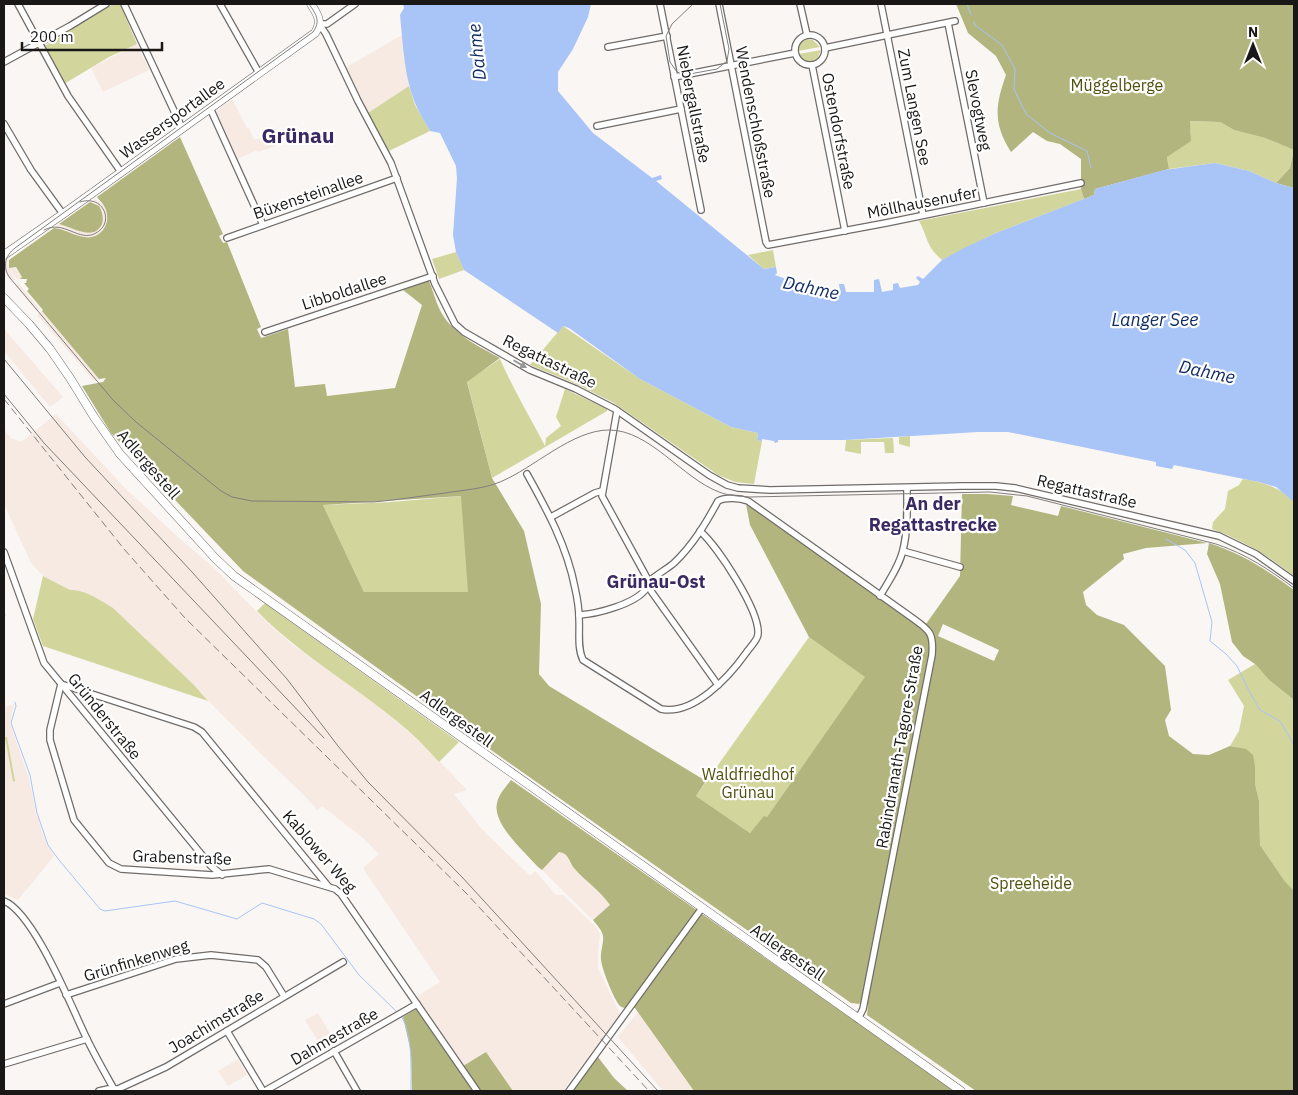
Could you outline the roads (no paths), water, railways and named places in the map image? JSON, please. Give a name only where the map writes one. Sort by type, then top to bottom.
[{"type":"main road","name":"Regattastraße","points":[[310,4],[318,16],[319,24]]},
{"type":"main road","name":"Wassersportallee","points":[[4,255],[315,33],[319,24]]},
{"type":"main road","name":"Adlergestell","points":[[4,298],[50,349],[94,418],[120,454],[224,567],[513,775],[961,1091]]},
{"type":"street","points":[[18,4],[68,96],[121,172]]},
{"type":"street","points":[[4,62],[106,4]]},
{"type":"street","points":[[124,4],[182,128]]},
{"type":"street","points":[[220,4],[259,73]]},
{"type":"street","name":"Wassersportallee","points":[[319,24],[327,24],[355,4]]},
{"type":"street","name":"Niebergallstraße","points":[[660,4],[701,210]]},
{"type":"street","name":"Wendenschloßstraße","points":[[719,4],[768,245]]},
{"type":"street","points":[[800,4],[807,35]]},
{"type":"street","name":"Zum Langen See","points":[[881,4],[923,215]]},
{"type":"street","points":[[825,48],[955,21]]},
{"type":"street","name":"Slevogtweg","points":[[948,23],[984,203]]},
{"type":"street","name":"Regattastraße","points":[[319,24],[326,34],[358,102],[384,148],[433,276],[455,324],[464,332],[530,370],[576,389],[618,412],[717,480],[738,488],[770,490],[996,486],[1015,488],[1219,536],[1256,554],[1294,581]]},
{"type":"street","points":[[807,35],[820,39],[825,48],[821,61],[812,65],[803,64],[795,53],[798,40],[807,35]]},
{"type":"street","points":[[608,47],[667,36]]},
{"type":"street","points":[[674,77],[795,53]]},
{"type":"street","name":"Ostendorfstraße","points":[[812,65],[845,231]]},
{"type":"street","points":[[210,108],[262,225]]},
{"type":"street","points":[[597,126],[681,109]]},
{"type":"street","points":[[4,124],[31,170],[63,214]]},
{"type":"street","name":"Büxensteinallee","points":[[227,238],[397,178]]},
{"type":"street","name":"Möllhausenufer","points":[[768,245],[1081,183]]},
{"type":"street","name":"Libboldallee","points":[[264,332],[433,276]]},
{"type":"street","points":[[618,412],[602,496],[647,578],[651,591],[718,685]]},
{"type":"street","points":[[527,474],[551,517],[565,548],[579,615],[580,654],[584,660],[661,709],[671,711],[681,709],[700,699],[718,685],[739,663],[758,636],[758,627],[746,598],[727,564],[700,532]]},
{"type":"street","points":[[579,615],[603,611],[624,603],[646,590],[651,580],[675,562],[700,532],[718,501],[721,499],[738,499],[738,488]]},
{"type":"street","points":[[880,596],[894,571],[902,551],[906,527],[907,488]]},
{"type":"street","points":[[551,517],[602,491]]},
{"type":"street","name":"Rabindranath-Tagore-Straße","points":[[738,499],[748,502],[928,629],[932,635],[932,646],[907,789],[863,1009],[858,1019]]},
{"type":"street","points":[[902,551],[960,567]]},
{"type":"street","name":"Gründerstraße","points":[[4,552],[44,663],[211,866],[222,875]]},
{"type":"street","name":"Grabenstraße","points":[[61,684],[50,730],[53,752],[73,817],[109,863],[121,869],[222,875],[269,869],[329,887]]},
{"type":"street","name":"Kablower Weg","points":[[61,684],[194,727],[202,732],[329,887],[341,894],[476,1091]]},
{"type":"street","points":[[4,901],[15,908],[37,938],[114,1090]]},
{"type":"street","points":[[569,1091],[702,908]]},
{"type":"street","name":"Grünfinkenweg","points":[[66,995],[176,959],[211,955],[258,960],[266,967],[284,996]]},
{"type":"street","name":"Joachimstraße","points":[[99,1091],[118,1089],[166,1067],[343,962]]},
{"type":"street","points":[[4,1004],[60,983]]},
{"type":"street","name":"Dahmestraße","points":[[264,1091],[416,1004]]},
{"type":"street","points":[[227,1031],[264,1091]]},
{"type":"street","points":[[4,1064],[87,1039]]},
{"type":"street","points":[[334,1052],[357,1091]]},
{"type":"water","name":"Langer See","points":[[403,4],[591,4],[588,17],[573,49],[558,72],[558,91],[593,133],[652,178],[661,175],[662,179],[656,181],[764,269],[776,267],[777,273],[775,275],[805,286],[822,289],[822,285],[824,285],[826,290],[840,291],[839,284],[844,284],[846,292],[874,292],[874,280],[879,279],[882,292],[893,290],[893,284],[898,283],[900,288],[918,285],[920,282],[916,278],[918,276],[923,279],[942,260],[996,233],[1094,195],[1095,189],[1164,170],[1215,163],[1249,171],[1276,183],[1294,188],[1294,502],[1276,487],[1259,482],[1174,465],[1172,469],[1156,466],[1156,462],[1008,432],[845,440],[778,440],[775,443],[774,441],[762,439],[762,441],[757,440],[758,433],[731,427],[640,379],[569,328],[563,326],[558,333],[464,270],[456,252],[453,235],[457,178],[456,166],[440,133],[430,131],[411,93],[406,71],[400,15],[404,8]]},
{"type":"waterway","points":[[967,4],[971,15]]},
{"type":"waterway","points":[[974,22],[975,25],[1002,45],[1015,69],[1014,89],[1026,114],[1050,133],[1087,151],[1091,168]]},
{"type":"waterway","points":[[1166,539],[1185,550],[1195,563],[1212,622],[1210,641],[1237,666],[1260,710],[1280,721],[1294,745]]},
{"type":"waterway","points":[[15,702],[16,706],[11,723],[30,775],[37,813],[48,845],[100,909],[105,911],[175,901],[237,919],[262,903],[314,919],[321,924],[359,975],[398,1013]]},
{"type":"waterway","points":[[401,1016],[408,1032],[411,1091]]},
{"type":"tram line","points":[[309,4],[317,18],[317,24],[313,32],[15,248],[7,258],[5,266],[10,278],[113,400],[136,422],[221,491],[232,497],[252,501],[373,502],[473,489],[500,482],[513,476],[581,436],[609,430],[624,432],[638,438],[705,485],[719,492],[734,496],[990,492],[1027,496],[1216,544],[1257,563],[1294,588]]},
{"type":"tram line","points":[[693,4],[672,24],[666,36],[670,62],[677,72],[684,75],[717,69],[727,61],[729,49],[720,4]]},
{"type":"tram line","points":[[44,230],[58,227],[77,234],[90,235],[96,233],[105,223],[104,211],[95,202],[80,202]]},
{"type":"tram line","points":[[4,359],[85,457],[192,572],[287,679],[368,782],[462,877],[658,1091]]},
{"type":"tram line","points":[[4,394],[44,443],[324,738]]},
{"type":"railway","points":[[4,399],[124,549],[185,618],[466,893],[649,1091]]},
{"type":"district","name":"Grünau","points":[[298,136]]},
{"type":"district","name":"An der Regattastrecke","points":[[933,514]]},
{"type":"district","name":"Grünau-Ost","points":[[656,582]]},
{"type":"water label","name":"Dahme","points":[[477,52]]},
{"type":"water label","name":"Dahme","points":[[811,288]]},
{"type":"water label","name":"Dahme","points":[[1207,372]]},
{"type":"park label","name":"Müggelberge","points":[[1117,85]]},
{"type":"park label","name":"Waldfriedhof Grünau","points":[[748,783]]},
{"type":"park label","name":"Spreeheide","points":[[1031,883]]}]
